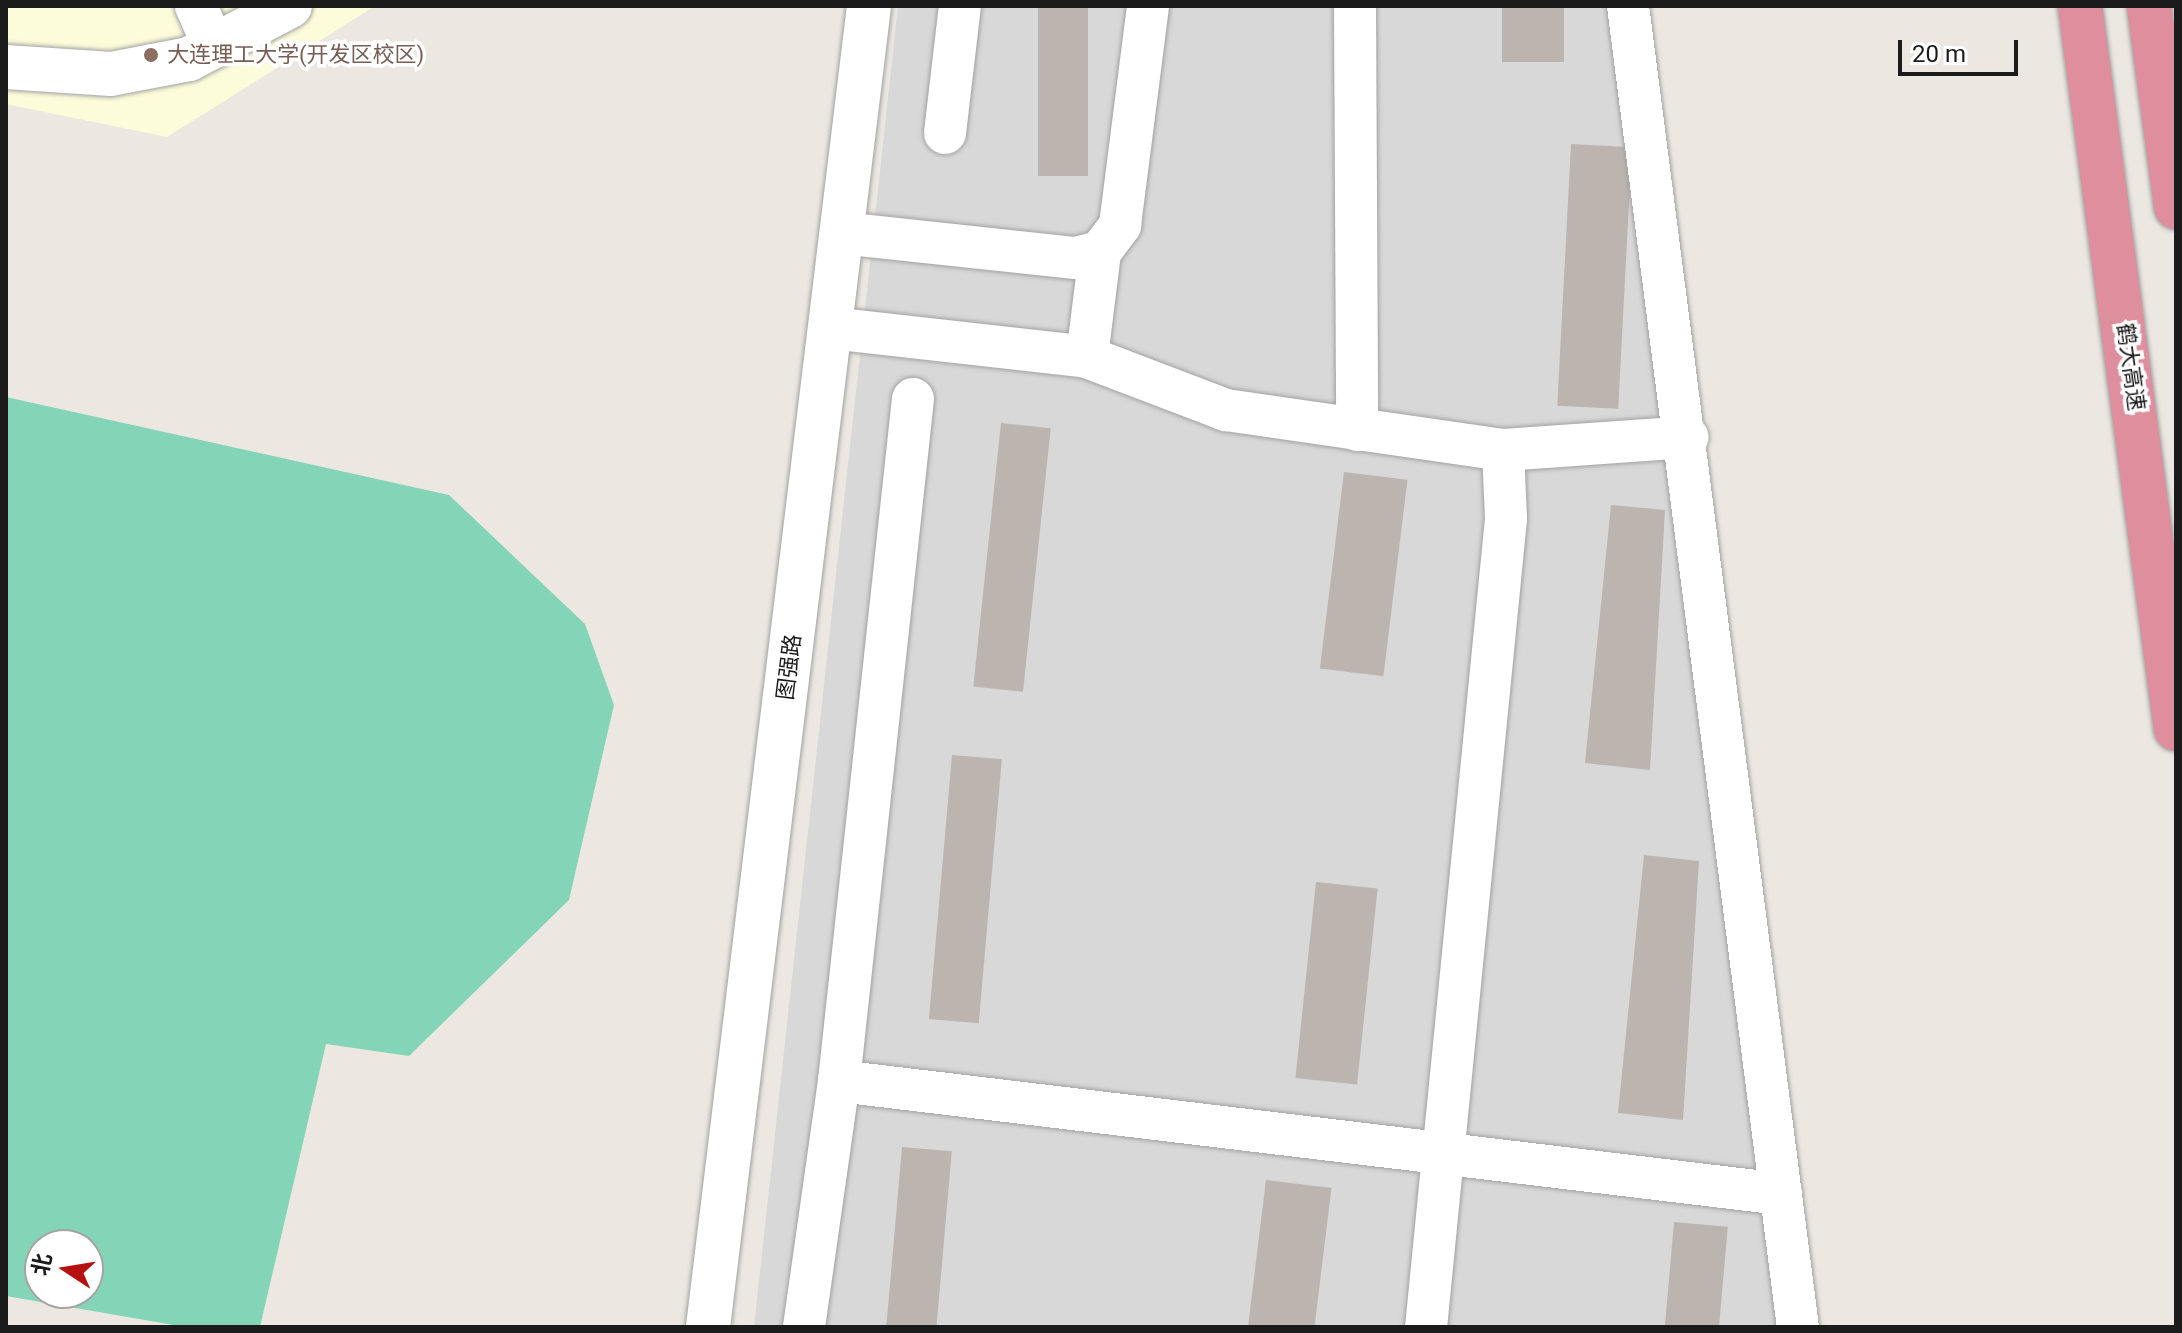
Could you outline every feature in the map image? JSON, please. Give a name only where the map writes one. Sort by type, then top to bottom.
[{"type":"highway","name":"鹤大高速","points":[[2080,6],[2176,729]]},
{"type":"highway","points":[[2149,6],[2176,207]]},
{"type":"street","points":[[196,6],[214,47]]},
{"type":"street","points":[[6,67],[111,74],[214,47],[290,6]]},
{"type":"street","name":"图强路","points":[[708,1327],[869,6]]},
{"type":"street","points":[[945,133],[960,6]]},
{"type":"street","points":[[1087,357],[1100,252],[1120,225],[1148,6]]},
{"type":"street","points":[[1355,6],[1357,430]]},
{"type":"street","points":[[1628,6],[1688,437],[1798,1327]]},
{"type":"street","points":[[841,233],[1076,258],[1100,252]]},
{"type":"street","points":[[830,328],[1087,357],[1226,410],[1503,450],[1688,437]]},
{"type":"street","points":[[804,1327],[839,1081],[913,399]]},
{"type":"street","points":[[1426,1327],[1448,1159],[1506,519],[1503,450]]},
{"type":"street","points":[[839,1081],[1448,1159],[1781,1194]]},
{"type":"shaded area","name":"大连理工大学(开发区校区)","points":[[6,6],[375,6],[167,137],[6,104]]},
{"type":"shaded area","points":[[898,6],[1632,6],[1800,1327],[754,1327]]},
{"type":"green space","points":[[6,397],[449,495],[585,624],[614,705],[569,900],[409,1056],[326,1044],[260,1327],[185,1327],[81,1309],[104,1309],[104,1229],[24,1229],[24,1299],[6,1296]]},
{"type":"building","points":[[1038,6],[1088,6],[1088,176],[1038,176]]},
{"type":"building","points":[[1502,6],[1564,6],[1564,62],[1502,62]]},
{"type":"building","points":[[1571,144],[1632,147],[1618,409],[1557,406]]},
{"type":"building","points":[[1001,423],[1051,428],[1023,692],[973,687]]},
{"type":"building","points":[[1344,472],[1408,480],[1383,676],[1320,669]]},
{"type":"building","points":[[1611,505],[1665,510],[1650,770],[1585,763]]},
{"type":"building","points":[[952,755],[1002,759],[979,1023],[929,1019]]},
{"type":"building","points":[[1644,855],[1699,861],[1683,1120],[1618,1113]]},
{"type":"building","points":[[1316,882],[1378,888],[1357,1084],[1295,1078]]},
{"type":"building","points":[[902,1147],[952,1151],[936,1327],[886,1327]]},
{"type":"building","points":[[1266,1180],[1332,1188],[1314,1327],[1248,1327]]},
{"type":"building","points":[[1674,1222],[1728,1227],[1719,1327],[1665,1327]]},
{"type":"place","name":"大连理工大学(开发区校区)","points":[[151,55]]}]
